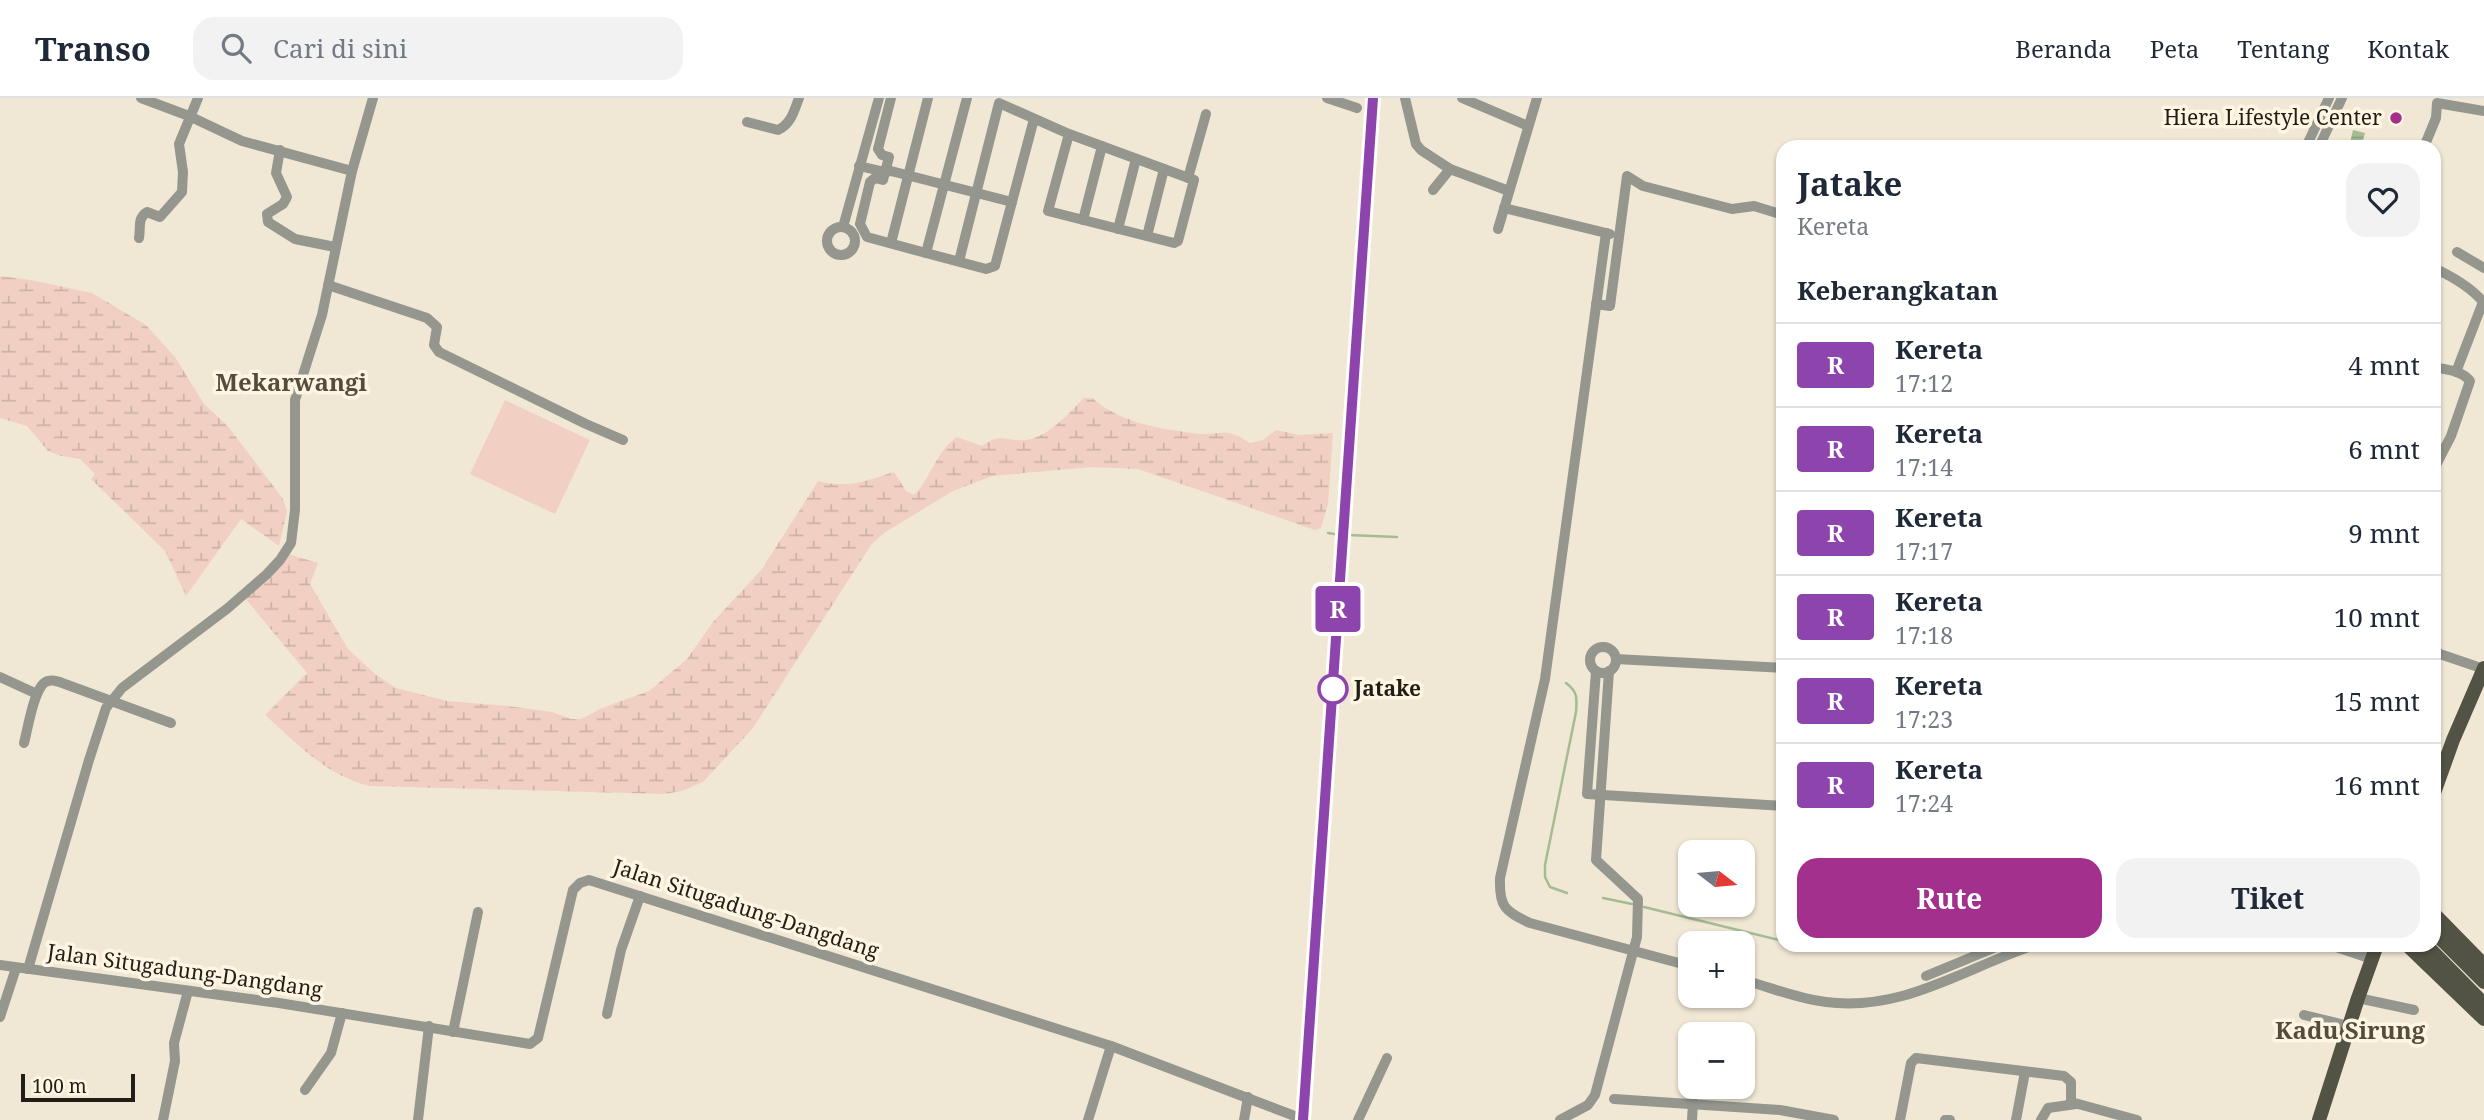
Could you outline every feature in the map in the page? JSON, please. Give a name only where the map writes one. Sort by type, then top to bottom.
[{"type":"main road","points":[[2441,773],[2484,668]]},
{"type":"main road","points":[[2441,943],[2483,964]]},
{"type":"main road","points":[[2441,947],[2484,982]]},
{"type":"main road","points":[[2319,1120],[2374,952]]},
{"type":"main road","points":[[2439,952],[2484,1019]]},
{"type":"main road","points":[[2441,952],[2484,1004]]},
{"type":"street","points":[[141,98],[189,116],[242,141],[352,170]]},
{"type":"street","points":[[139,238],[140,219],[144,213],[160,217],[182,192],[183,172],[179,144],[198,98]]},
{"type":"street","points":[[28,969],[96,735],[112,700],[131,680],[228,608],[267,574],[287,551],[293,534],[295,510],[295,400],[317,331],[352,170],[373,98]]},
{"type":"street","points":[[747,122],[782,129],[791,118],[799,98]]},
{"type":"street","points":[[843,227],[879,98]]},
{"type":"street","points":[[891,98],[878,149],[882,155],[889,157],[888,170],[883,180],[874,178],[870,182],[860,224],[867,237],[986,269],[995,266],[1034,119]]},
{"type":"street","points":[[891,243],[928,98]]},
{"type":"street","points":[[926,253],[967,98]]},
{"type":"street","points":[[1329,98],[1357,108]]},
{"type":"street","points":[[1405,98],[1416,144],[1420,150],[1450,169],[1509,191]]},
{"type":"street","points":[[1462,98],[1528,126]]},
{"type":"street","points":[[1498,229],[1537,98]]},
{"type":"street","points":[[2309,140],[2329,98]]},
{"type":"street","points":[[2322,140],[2342,98]]},
{"type":"street","points":[[959,261],[999,103],[1069,134],[1194,180],[1178,240],[1174,243],[1048,211],[1069,134]]},
{"type":"street","points":[[2427,140],[2436,118],[2437,103],[2484,111]]},
{"type":"street","points":[[1188,178],[1206,114]]},
{"type":"street","points":[[1083,220],[1102,146]]},
{"type":"street","points":[[280,150],[276,173],[287,197],[267,214],[268,222],[295,239],[335,247]]},
{"type":"street","points":[[1118,229],[1136,159]]},
{"type":"street","points":[[860,163],[1012,202]]},
{"type":"street","points":[[1147,236],[1164,169]]},
{"type":"street","points":[[1433,190],[1450,169]]},
{"type":"street","points":[[1595,304],[1609,306],[1627,176],[1643,186],[1732,209],[1754,206],[1776,213]]},
{"type":"street","points":[[1625,192],[1643,186]]},
{"type":"street","points":[[1504,208],[1619,236]]},
{"type":"street","points":[[1606,233],[1545,679],[1500,878],[1499,899],[1506,910],[1530,923],[1678,963]]},
{"type":"street","points":[[2457,252],[2484,268]]},
{"type":"street","points":[[2441,271],[2451,276],[2483,302],[2456,372]]},
{"type":"street","points":[[328,285],[431,320],[437,327],[434,345],[439,352],[623,440]]},
{"type":"street","points":[[2441,369],[2466,376],[2470,381],[2451,436],[2441,455]]},
{"type":"street","points":[[1559,1120],[1588,1105],[1595,1095],[1637,937],[1638,899],[1596,860],[1600,795],[1609,671],[1616,659],[1610,649],[1597,648],[1592,653],[1590,660],[1596,671],[1587,794],[1600,795],[1776,806]]},
{"type":"street","points":[[2441,654],[2484,668]]},
{"type":"street","points":[[1616,659],[1776,668]]},
{"type":"street","points":[[1596,671],[1609,671]]},
{"type":"street","points":[[0,677],[37,694]]},
{"type":"street","points":[[24,743],[37,694],[42,684],[53,681],[171,723]]},
{"type":"street","name":"Jalan Situgadung-Dangdang","points":[[0,965],[342,1013],[530,1044],[538,1038],[573,890],[580,883],[589,880],[1111,1046],[1305,1120]]},
{"type":"street","points":[[607,1014],[621,950],[640,896]]},
{"type":"street","points":[[453,1031],[478,912]]},
{"type":"street","points":[[1926,976],[1984,952]]},
{"type":"street","points":[[1755,983],[1824,1002],[1853,1004],[1902,998],[2013,952]]},
{"type":"street","points":[[2351,952],[2372,959]]},
{"type":"street","points":[[0,1017],[16,968]]},
{"type":"street","points":[[163,1120],[175,1061],[174,1043],[188,991]]},
{"type":"street","points":[[2358,998],[2414,1010]]},
{"type":"street","points":[[305,1090],[331,1053],[342,1013]]},
{"type":"street","points":[[2304,1015],[2349,1026]]},
{"type":"street","points":[[418,1120],[429,1026]]},
{"type":"street","points":[[1088,1120],[1111,1046]]},
{"type":"street","points":[[1357,1120],[1387,1058]]},
{"type":"street","points":[[1900,1120],[1911,1063],[1916,1058],[2068,1078],[2071,1082],[2070,1100],[2076,1104],[2137,1120]]},
{"type":"street","points":[[2016,1120],[2025,1072]]},
{"type":"street","points":[[1244,1120],[1248,1097]]},
{"type":"street","points":[[1614,1098],[1693,1102],[1834,1120]]},
{"type":"street","points":[[1692,1120],[1693,1102]]},
{"type":"street","points":[[2040,1120],[2048,1108],[2076,1104]]},
{"type":"green space","points":[[0,276],[92,293],[146,325],[175,357],[204,404],[227,425],[283,499],[287,512],[279,546],[241,519],[186,596],[165,551],[91,479],[95,474],[80,459],[48,451],[27,426],[0,418]]},
{"type":"green space","points":[[1084,398],[1092,398],[1114,413],[1140,423],[1193,433],[1234,434],[1250,443],[1263,440],[1276,430],[1299,435],[1333,433],[1328,504],[1321,528],[1315,530],[1138,469],[1093,467],[992,476],[953,491],[884,533],[871,545],[753,728],[703,782],[682,791],[664,794],[369,786],[325,766],[265,715],[307,673],[245,598],[288,554],[318,563],[310,584],[348,649],[375,674],[396,688],[447,701],[508,706],[581,719],[602,708],[649,691],[687,659],[713,622],[762,569],[818,481],[848,484],[894,472],[906,491],[914,495],[944,449],[957,437],[982,446],[995,439],[1031,439],[1053,427]]},
{"type":"green space","points":[[505,400],[590,440],[555,514],[470,474]]},
{"type":"shaded area","points":[[2353,130],[2365,133],[2363,140],[2351,140]]},
{"type":"waterway","points":[[1328,533],[1334,534]]},
{"type":"waterway","points":[[1348,535],[1397,537]]},
{"type":"waterway","points":[[1566,683],[1573,689],[1577,703],[1545,865],[1545,877],[1550,887],[1567,893]]},
{"type":"waterway","points":[[1603,898],[1632,904]]},
{"type":"waterway","points":[[1644,907],[1776,939]]},
{"type":"railway","points":[[1299,1120],[1368,98]]},
{"type":"train","name":"R","points":[[1303,1120],[1373,98]]},
{"type":"place","name":"Hiera Lifestyle Center","points":[[2396,118]]},
{"type":"place","name":"Jatake","points":[[1333,689]]},
{"type":"district","name":"Mekarwangi","points":[[291,383]]},
{"type":"district","name":"Kadu Sirung","points":[[2350,1031]]}]
